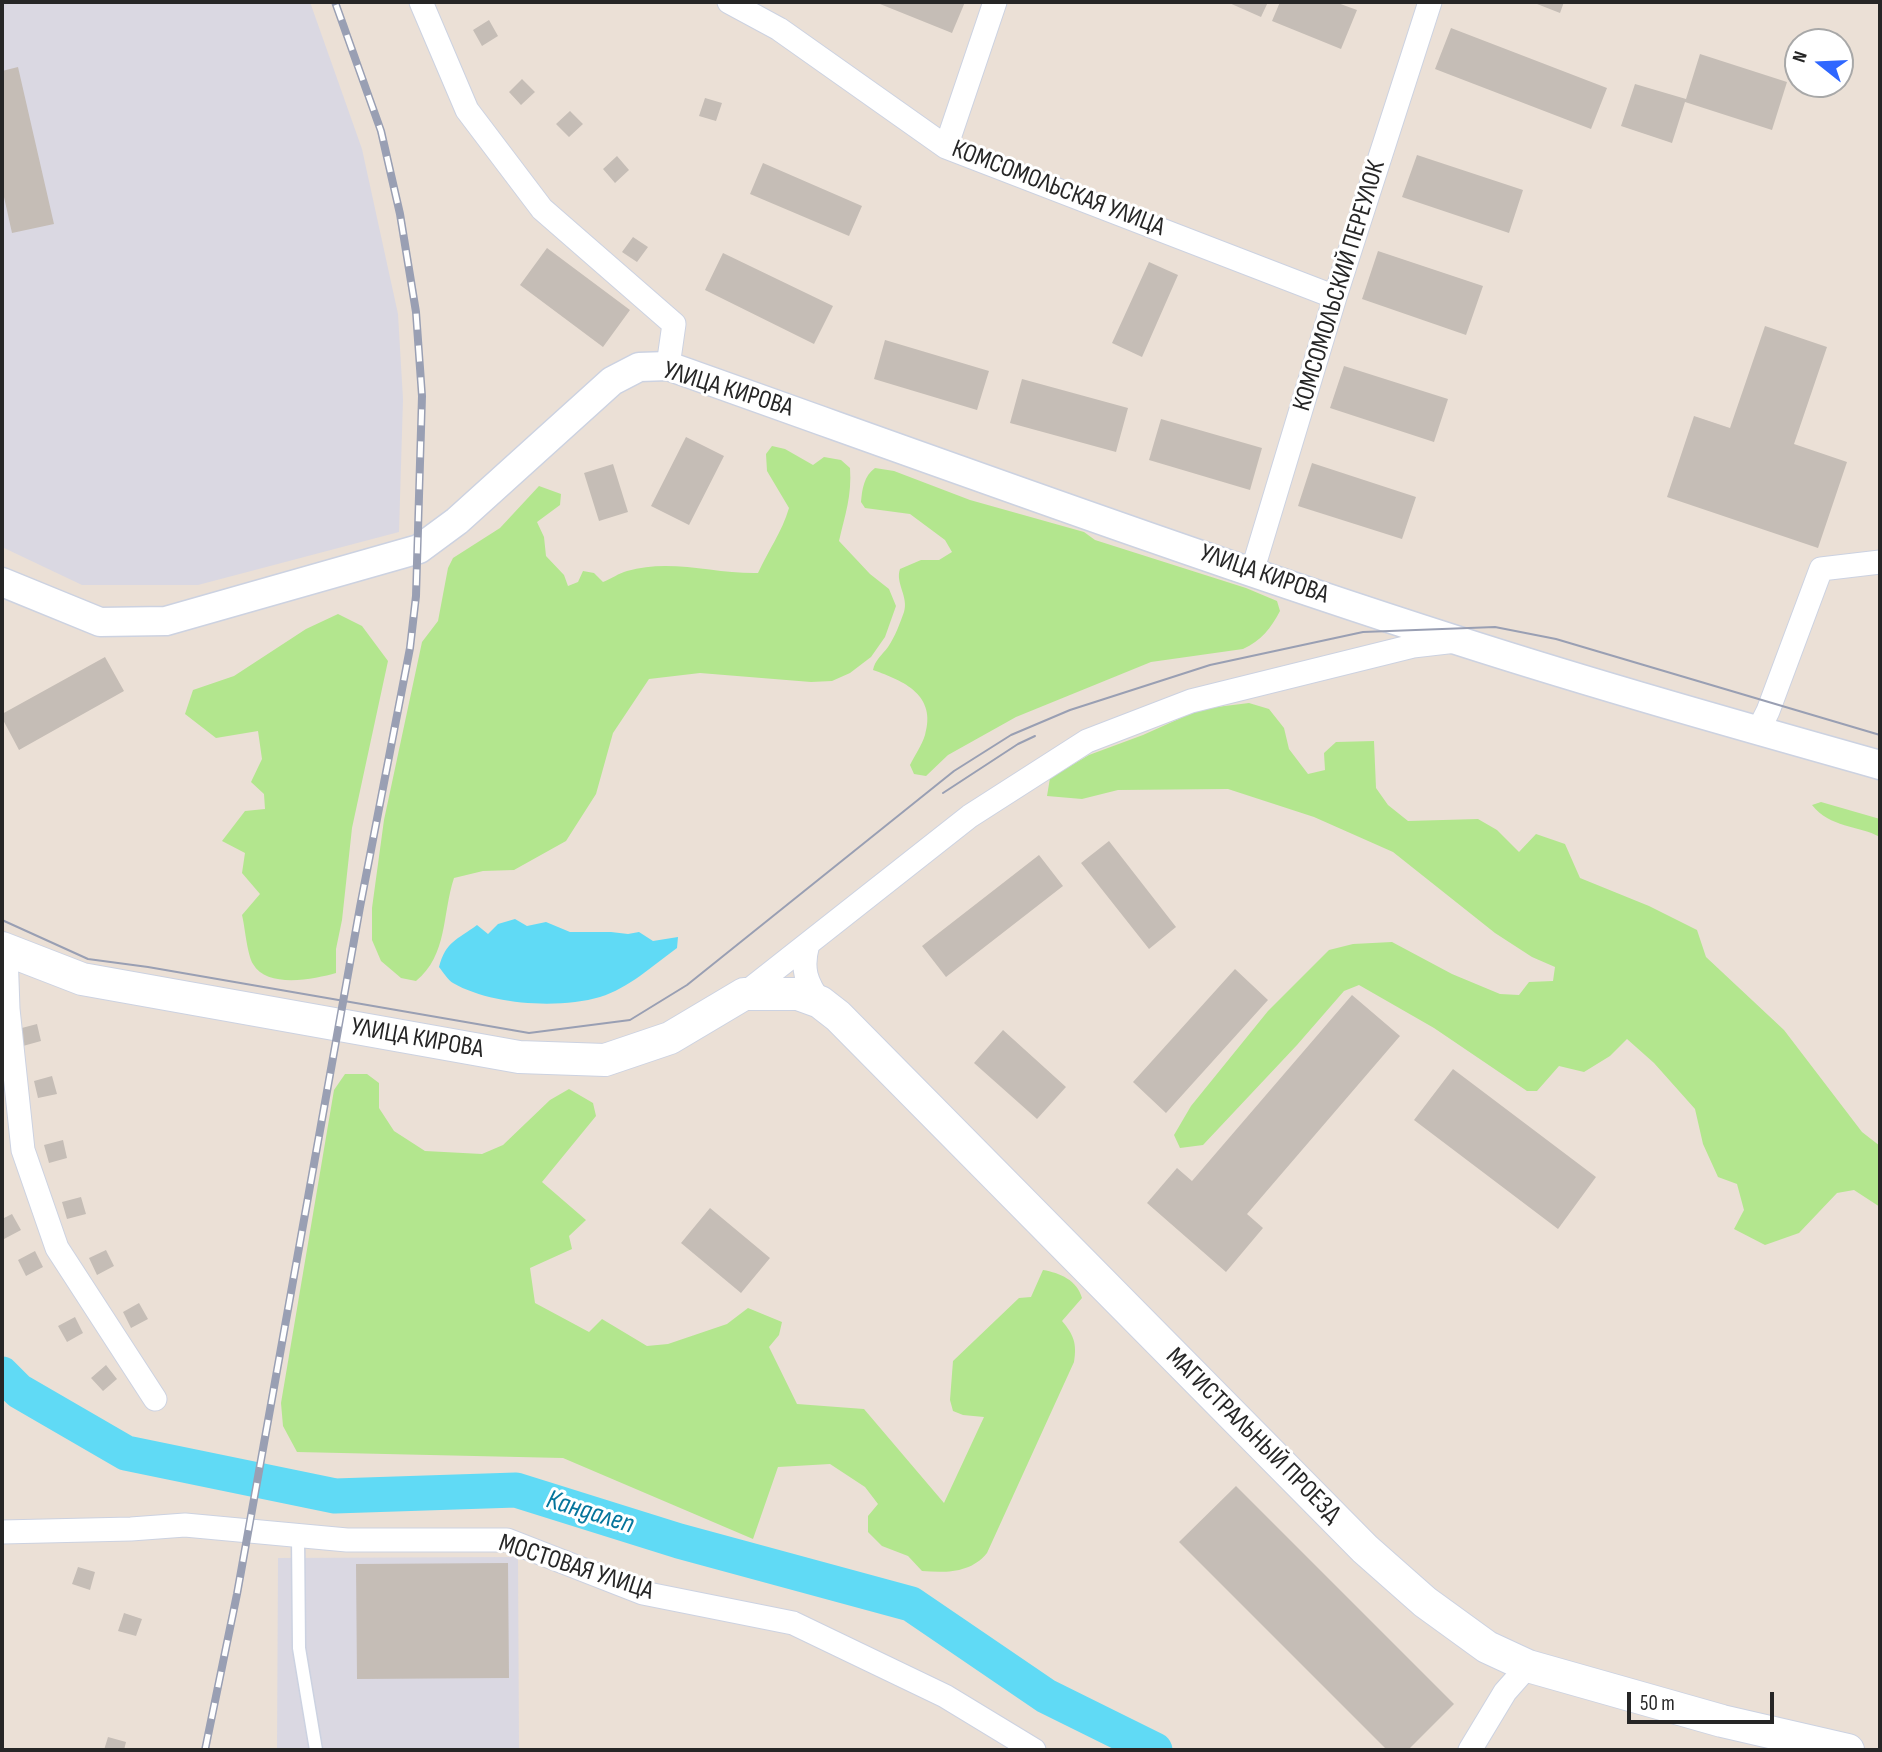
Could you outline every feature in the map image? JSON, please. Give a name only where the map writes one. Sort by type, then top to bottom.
[{"type":"main road","name":"УЛИЦА КИРОВА","points":[[4,950],[82,979],[519,1057],[605,1060],[670,1038],[744,994]]},
{"type":"main road","name":"МАГИСТРАЛЬНЫЙ ПРОЕЗД","points":[[744,994],[798,994],[820,1002],[838,1016],[1365,1549],[1425,1602],[1487,1647],[1528,1666],[1722,1721],[1848,1750]]},
{"type":"street","points":[[421,2],[467,110],[542,209],[674,324],[668,366]]},
{"type":"street","name":"КОМСОМОЛЬСКАЯ УЛИЦА","points":[[729,2],[779,29],[946,147],[1335,297]]},
{"type":"street","points":[[946,147],[995,2]]},
{"type":"street","name":"КОМСОМОЛЬСКИЙ ПЕРЕУЛОК","points":[[1252,572],[1335,297],[1430,2]]},
{"type":"street","name":"УЛИЦА КИРОВА","points":[[2,582],[100,622],[166,621],[419,549],[457,521],[612,381],[639,367],[668,366],[1252,572],[1459,641],[1880,765]]},
{"type":"street","points":[[1758,731],[1821,569],[1880,562]]},
{"type":"street","name":"УЛИЦА КИРОВА","points":[[744,994],[970,817],[1087,741],[1191,701],[1413,646],[1459,641]]},
{"type":"street","points":[[808,944],[804,974],[820,1002]]},
{"type":"street","points":[[4,950],[23,1150],[58,1248],[155,1399]]},
{"type":"street","name":"МОСТОВАЯ УЛИЦА","points":[[2,1532],[185,1525],[346,1539],[507,1540],[643,1593],[793,1622],[945,1696],[1034,1750]]},
{"type":"street","points":[[1470,1750],[1505,1692],[1528,1666]]},
{"type":"lane","points":[[298,1535],[299,1648],[316,1750]]},
{"type":"shaded area","points":[[2,2],[310,2],[362,149],[398,314],[403,399],[399,532],[198,585],[82,585],[2,547]]},
{"type":"shaded area","points":[[518,1557],[519,1750],[277,1750],[278,1558]]},
{"type":"green space","points":[[772,446],[785,449],[813,465],[824,457],[841,460],[850,468],[849,497],[839,541],[870,574],[889,589],[896,606],[885,637],[871,657],[850,673],[832,681],[811,682],[700,673],[649,679],[613,733],[596,794],[566,841],[514,870],[483,871],[454,878],[443,933],[434,959],[416,981],[401,978],[381,961],[372,940],[372,908],[384,820],[422,642],[438,621],[448,568],[453,558],[500,528],[539,486],[561,494],[560,505],[537,522],[544,537],[546,556],[564,575],[568,586],[578,582],[583,571],[594,573],[603,582],[627,571],[660,566],[758,573],[789,508],[767,471],[766,454]]},
{"type":"green space","points":[[875,468],[894,471],[970,500],[1084,532],[1095,540],[1246,588],[1277,601],[1280,611],[1265,633],[1243,649],[1151,662],[1016,717],[948,755],[926,776],[914,774],[910,765],[925,735],[926,710],[922,700],[906,685],[873,670],[893,639],[904,612],[900,569],[921,560],[939,560],[952,552],[945,540],[910,514],[865,508],[861,502],[863,488],[868,475]]},
{"type":"green space","points":[[338,614],[362,626],[388,661],[352,828],[342,920],[336,949],[336,973],[316,978],[280,979],[260,972],[251,960],[242,915],[260,894],[242,873],[245,853],[222,841],[245,811],[265,809],[264,794],[251,782],[262,759],[258,731],[216,738],[185,714],[193,690],[234,676],[306,629]]},
{"type":"green space","points":[[1249,703],[1269,709],[1284,728],[1289,749],[1308,774],[1325,770],[1324,753],[1336,742],[1374,741],[1376,788],[1388,805],[1408,821],[1478,819],[1497,830],[1519,852],[1536,834],[1565,844],[1580,878],[1649,906],[1697,930],[1706,957],[1784,1030],[1862,1132],[1880,1146],[1880,1207],[1854,1190],[1837,1193],[1799,1233],[1765,1245],[1734,1229],[1744,1210],[1737,1184],[1718,1177],[1703,1144],[1695,1109],[1654,1063],[1627,1039],[1610,1056],[1584,1072],[1559,1066],[1537,1091],[1527,1091],[1434,1028],[1359,985],[1344,991],[1203,1145],[1180,1148],[1174,1135],[1191,1106],[1268,1011],[1329,950],[1353,944],[1392,942],[1452,974],[1500,994],[1519,995],[1529,982],[1553,981],[1555,967],[1532,957],[1495,933],[1393,852],[1314,817],[1228,789],[1118,790],[1082,799],[1047,796],[1050,778],[1089,755],[1201,709]]},
{"type":"green space","points":[[1821,802],[1880,819],[1880,837],[1827,818],[1812,805]]},
{"type":"green space","points":[[345,1074],[367,1074],[379,1083],[379,1108],[394,1131],[425,1151],[482,1154],[503,1145],[550,1100],[569,1089],[593,1103],[596,1116],[542,1182],[586,1220],[569,1236],[572,1249],[530,1268],[535,1303],[589,1332],[602,1319],[647,1346],[668,1344],[727,1324],[748,1308],[782,1322],[779,1335],[769,1347],[797,1404],[864,1409],[944,1503],[984,1417],[953,1411],[950,1400],[953,1361],[1019,1298],[1031,1297],[1043,1270],[1061,1275],[1072,1282],[1082,1298],[1062,1321],[1074,1340],[1074,1362],[987,1553],[981,1560],[966,1568],[940,1572],[922,1571],[908,1556],[882,1546],[868,1532],[868,1516],[878,1504],[865,1487],[830,1464],[778,1467],[753,1539],[563,1458],[297,1452],[283,1426],[281,1403],[334,1090]]},
{"type":"water","points":[[515,919],[527,926],[546,922],[570,932],[639,932],[653,941],[678,937],[677,948],[621,988],[583,1001],[545,1004],[505,1000],[469,990],[447,978],[439,967],[445,952],[458,938],[477,925],[488,934],[498,924]]},
{"type":"building","points":[[875,2],[965,2],[952,33]]},
{"type":"building","points":[[1227,2],[1268,2],[1261,17]]},
{"type":"building","points":[[1280,2],[1335,2],[1357,10],[1341,49],[1272,21]]},
{"type":"building","points":[[1532,2],[1564,2],[1560,13]]},
{"type":"building","points":[[489,20],[498,36],[482,46],[473,30]]},
{"type":"building","points":[[1451,28],[1607,88],[1591,129],[1435,69]]},
{"type":"building","points":[[1700,54],[1784,81],[1784,92],[1772,130],[1685,102],[1672,143],[1621,126],[1635,84],[1686,99]]},
{"type":"building","points":[[18,67],[54,224],[12,233],[2,188],[2,71]]},
{"type":"building","points":[[522,79],[535,92],[521,105],[509,92]]},
{"type":"building","points":[[705,98],[722,103],[716,121],[699,116]]},
{"type":"building","points":[[570,111],[583,124],[569,137],[556,124]]},
{"type":"building","points":[[1417,155],[1523,190],[1509,233],[1402,197]]},
{"type":"building","points":[[617,156],[629,170],[615,183],[603,169]]},
{"type":"building","points":[[763,163],[862,206],[849,236],[750,194]]},
{"type":"building","points":[[633,237],[648,247],[637,262],[622,252]]},
{"type":"building","points":[[547,248],[630,310],[603,347],[520,285]]},
{"type":"building","points":[[1378,251],[1483,286],[1466,335],[1362,299]]},
{"type":"building","points":[[723,253],[833,306],[814,344],[705,290]]},
{"type":"building","points":[[1149,262],[1178,275],[1142,357],[1112,343]]},
{"type":"building","points":[[1765,326],[1827,347],[1794,444],[1847,462],[1818,548],[1667,497],[1694,416],[1730,428]]},
{"type":"building","points":[[885,340],[989,371],[977,410],[874,379]]},
{"type":"building","points":[[1344,366],[1448,399],[1434,442],[1330,408]]},
{"type":"building","points":[[1022,379],[1128,408],[1116,452],[1010,423]]},
{"type":"building","points":[[1161,419],[1262,448],[1250,490],[1149,460]]},
{"type":"building","points":[[686,437],[724,456],[689,525],[651,506]]},
{"type":"building","points":[[1312,463],[1416,497],[1402,539],[1298,506]]},
{"type":"building","points":[[613,464],[628,512],[599,521],[584,473]]},
{"type":"building","points":[[105,657],[124,691],[19,750],[2,714]]},
{"type":"building","points":[[1109,841],[1176,927],[1149,949],[1081,863]]},
{"type":"building","points":[[1039,855],[1063,886],[946,977],[922,946]]},
{"type":"building","points":[[1235,969],[1268,1000],[1166,1113],[1133,1082]]},
{"type":"building","points":[[1352,995],[1400,1036],[1247,1214],[1263,1228],[1226,1272],[1147,1203],[1177,1168],[1192,1181]]},
{"type":"building","points":[[37,1024],[41,1041],[23,1046],[18,1029]]},
{"type":"building","points":[[1003,1030],[1066,1087],[1037,1119],[974,1063]]},
{"type":"building","points":[[1453,1069],[1596,1177],[1558,1229],[1414,1120]]},
{"type":"building","points":[[52,1076],[57,1094],[38,1098],[34,1081]]},
{"type":"building","points":[[63,1140],[67,1158],[49,1163],[44,1145]]},
{"type":"building","points":[[81,1197],[86,1214],[67,1219],[62,1202]]},
{"type":"building","points":[[710,1208],[770,1258],[741,1293],[681,1243]]},
{"type":"building","points":[[12,1214],[21,1230],[4,1239],[2,1219]]},
{"type":"building","points":[[106,1250],[114,1266],[97,1275],[89,1258]]},
{"type":"building","points":[[35,1251],[43,1267],[26,1276],[18,1260]]},
{"type":"building","points":[[139,1303],[148,1319],[131,1328],[123,1312]]},
{"type":"building","points":[[75,1317],[83,1333],[67,1342],[58,1326]]},
{"type":"building","points":[[106,1365],[117,1379],[103,1391],[91,1378]]},
{"type":"building","points":[[1236,1486],[1454,1704],[1408,1750],[1387,1750],[1179,1542]]},
{"type":"building","points":[[508,1563],[509,1678],[357,1679],[356,1564]]},
{"type":"building","points":[[78,1567],[95,1572],[90,1590],[72,1584]]},
{"type":"building","points":[[124,1613],[142,1619],[136,1636],[118,1631]]},
{"type":"building","points":[[108,1737],[126,1742],[124,1750],[104,1750]]},
{"type":"waterway","name":"Кандалеп","points":[[2,1374],[19,1391],[126,1453],[335,1496],[516,1490],[679,1541],[911,1604],[1046,1696],[1155,1750]]},
{"type":"tram line","points":[[2,920],[88,959],[529,1033],[630,1020],[687,985],[954,771],[1011,735],[1070,710],[1210,665],[1363,632],[1495,627],[1556,639],[1880,735]]},
{"type":"tram line","points":[[943,793],[1018,744],[1035,736]]},
{"type":"railway","points":[[205,1750],[237,1594],[360,907],[410,648],[416,596],[422,396],[416,312],[400,214],[381,131],[335,2]]}]
